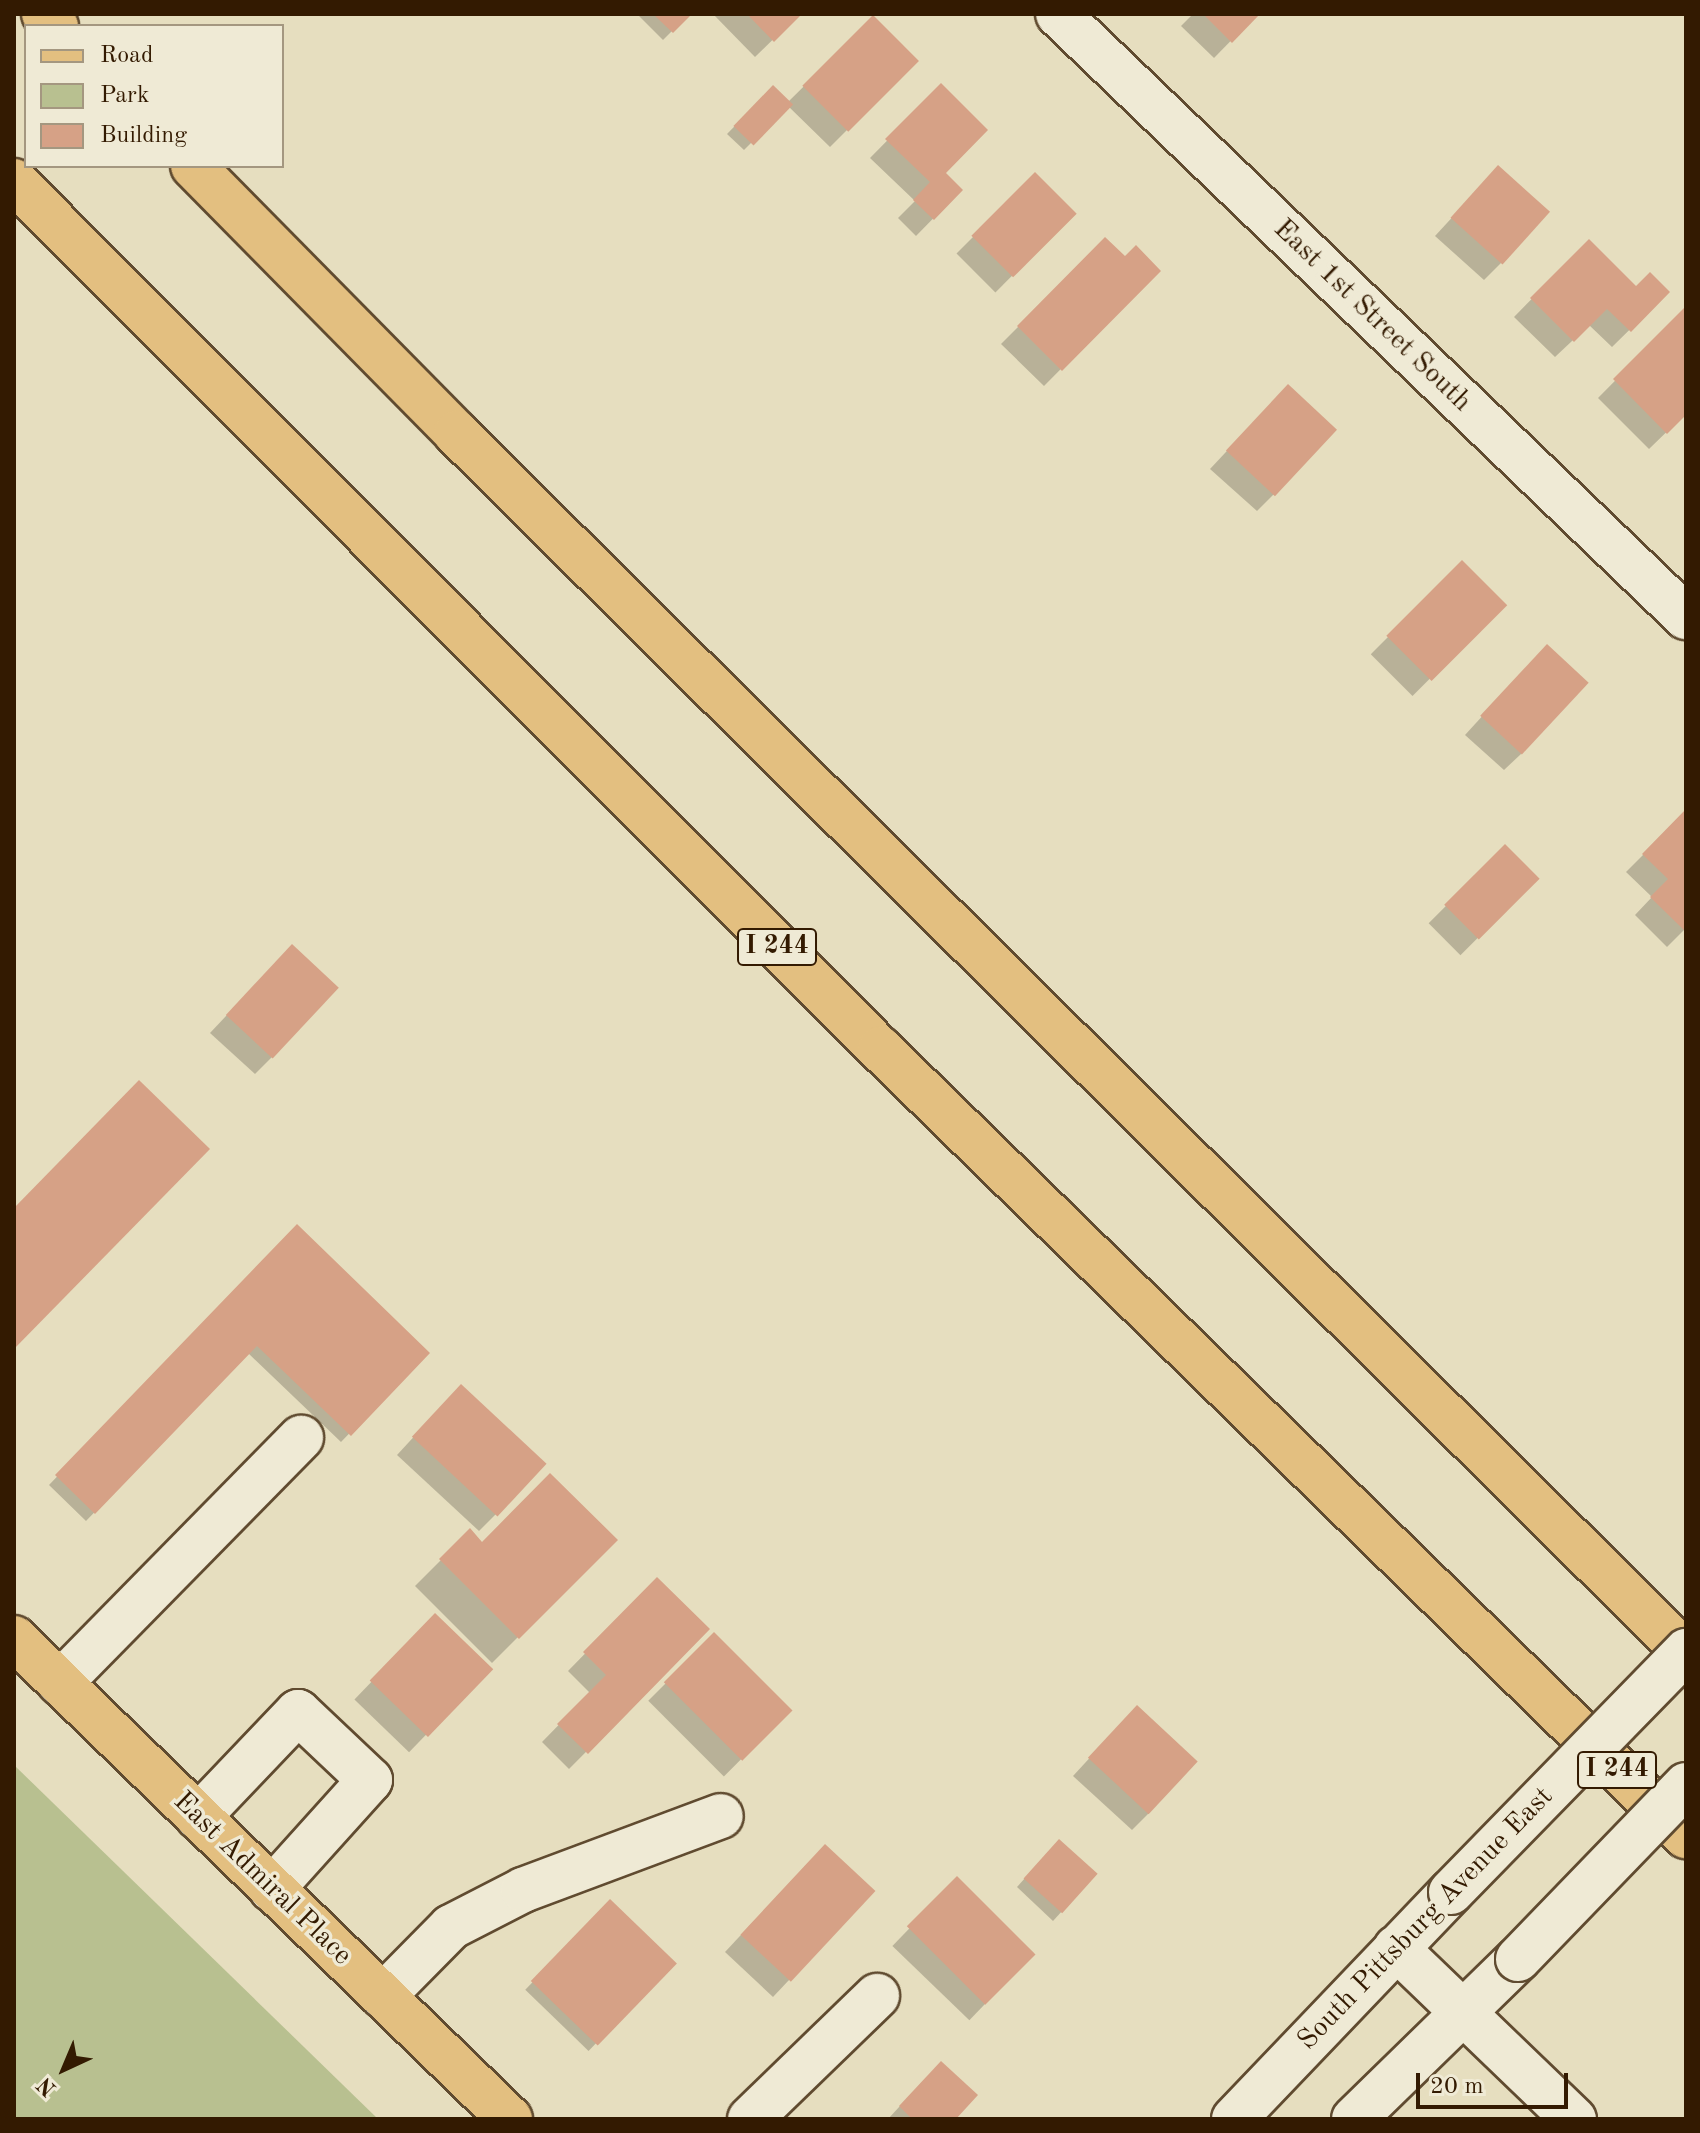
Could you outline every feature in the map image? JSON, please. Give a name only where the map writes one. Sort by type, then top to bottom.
[{"type":"main road","points":[[195,168],[456,433],[1686,1652]]},
{"type":"main road","name":"I 244","points":[[14,181],[892,1060],[1686,1836]]},
{"type":"main road","name":"East Admiral Place","points":[[14,1638],[510,2119]]},
{"type":"street","name":"East 1st Street South","points":[[1058,14],[1686,617]]},
{"type":"street","points":[[60,1683],[301,1438]]},
{"type":"street","name":"South Pittsburg Avenue East","points":[[1234,2119],[1396,1948],[1686,1652]]},
{"type":"street","points":[[198,1817],[298,1712],[370,1780],[272,1889]]},
{"type":"street","points":[[1354,2119],[1466,2015],[1686,1785]]},
{"type":"street","points":[[383,1996],[451,1927],[523,1890],[721,1816]]},
{"type":"street","points":[[1396,1948],[1574,2119]]},
{"type":"street","points":[[750,2119],[877,1996]]},
{"type":"green space","points":[[14,1765],[378,2119],[14,2119]]},
{"type":"building","points":[[653,14],[692,14],[673,33]]},
{"type":"building","points":[[747,14],[802,14],[774,42]]},
{"type":"building","points":[[1203,14],[1260,14],[1232,43]]},
{"type":"building","points":[[873,15],[919,61],[848,132],[802,86]]},
{"type":"building","points":[[941,83],[988,130],[946,173],[963,190],[934,220],[913,200],[930,182],[885,139]]},
{"type":"building","points":[[773,85],[793,104],[754,145],[733,126]]},
{"type":"building","points":[[1498,165],[1550,212],[1503,265],[1450,218]]},
{"type":"building","points":[[1035,172],[1077,214],[1013,277],[971,236]]},
{"type":"building","points":[[1105,237],[1125,256],[1136,245],[1161,271],[1062,371],[1017,326]]},
{"type":"building","points":[[1589,239],[1636,286],[1650,272],[1670,292],[1631,332],[1607,309],[1574,342],[1530,298]]},
{"type":"building","points":[[1686,306],[1686,415],[1667,434],[1613,379]]},
{"type":"building","points":[[1288,384],[1337,430],[1275,496],[1226,451]]},
{"type":"building","points":[[1462,560],[1507,605],[1432,681],[1386,636]]},
{"type":"building","points":[[1547,644],[1589,683],[1522,755],[1480,716]]},
{"type":"building","points":[[1686,809],[1686,932],[1650,897],[1668,879],[1642,854]]},
{"type":"building","points":[[1505,844],[1540,879],[1479,939],[1444,905]]},
{"type":"building","points":[[292,944],[339,988],[273,1059],[226,1015]]},
{"type":"building","points":[[139,1080],[210,1149],[14,1349],[14,1208]]},
{"type":"building","points":[[297,1224],[430,1353],[351,1436],[257,1346],[95,1514],[55,1475]]},
{"type":"building","points":[[461,1384],[547,1464],[497,1516],[412,1437]]},
{"type":"building","points":[[550,1473],[618,1540],[519,1639],[439,1559],[470,1528],[482,1542]]},
{"type":"building","points":[[657,1577],[710,1629],[588,1754],[557,1724],[606,1675],[583,1652]]},
{"type":"building","points":[[435,1613],[493,1669],[428,1737],[370,1681]]},
{"type":"building","points":[[714,1632],[792,1710],[742,1761],[664,1682]]},
{"type":"building","points":[[1137,1705],[1198,1762],[1149,1814],[1088,1758]]},
{"type":"building","points":[[1059,1839],[1098,1874],[1062,1913],[1024,1878]]},
{"type":"building","points":[[825,1844],[875,1891],[791,1982],[740,1935]]},
{"type":"building","points":[[957,1876],[1035,1954],[985,2005],[907,1926]]},
{"type":"building","points":[[610,1899],[677,1964],[598,2046],[531,1981]]},
{"type":"building","points":[[941,2061],[978,2095],[956,2119],[912,2119],[899,2106]]}]
